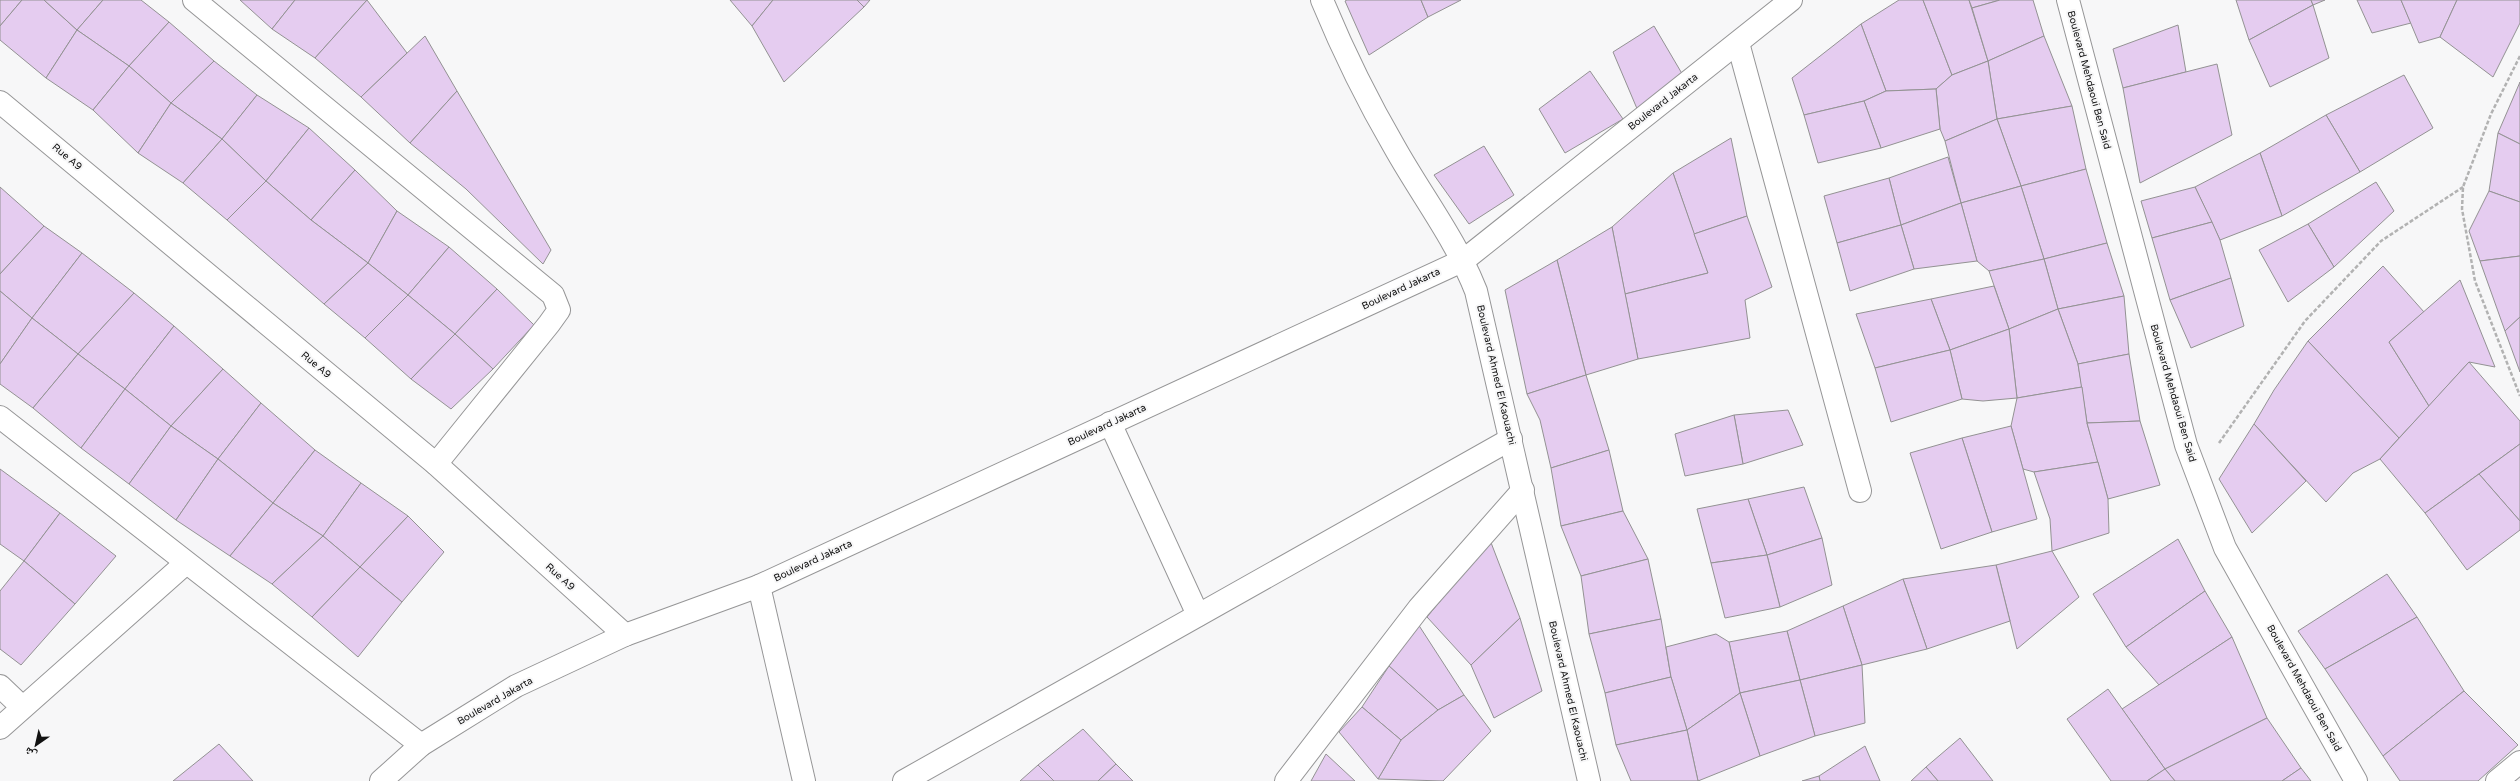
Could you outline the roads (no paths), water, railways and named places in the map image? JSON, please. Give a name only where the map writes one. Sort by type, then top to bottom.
[{"type":"street","points":[[194,0],[553,295],[559,310],[436,464]]},
{"type":"street","name":"Boulevard Ahmed El Kaouachi","points":[[1322,0],[1342,51],[1391,141],[1464,260],[1476,291],[1589,781]]},
{"type":"street","name":"Boulevard Jakarta","points":[[381,781],[421,745],[516,686],[625,635],[759,586],[1464,260],[1791,0]]},
{"type":"street","name":"Boulevard Mehdaoui Ben Said","points":[[2068,0],[2186,445],[2204,497],[2225,548],[2356,781]]},
{"type":"street","points":[[1738,43],[1860,492]]},
{"type":"street","name":"Rue A9","points":[[0,102],[436,464],[625,635]]},
{"type":"street","points":[[0,417],[421,745]]},
{"type":"street","points":[[1110,423],[1198,615]]},
{"type":"street","points":[[904,781],[1511,439]]},
{"type":"street","points":[[1286,781],[1419,608],[1523,490]]},
{"type":"street","points":[[0,728],[186,563]]},
{"type":"street","points":[[759,586],[804,781]]},
{"type":"street","points":[[0,686],[22,707]]},
{"type":"street","points":[[2497,781],[2520,762]]}]
